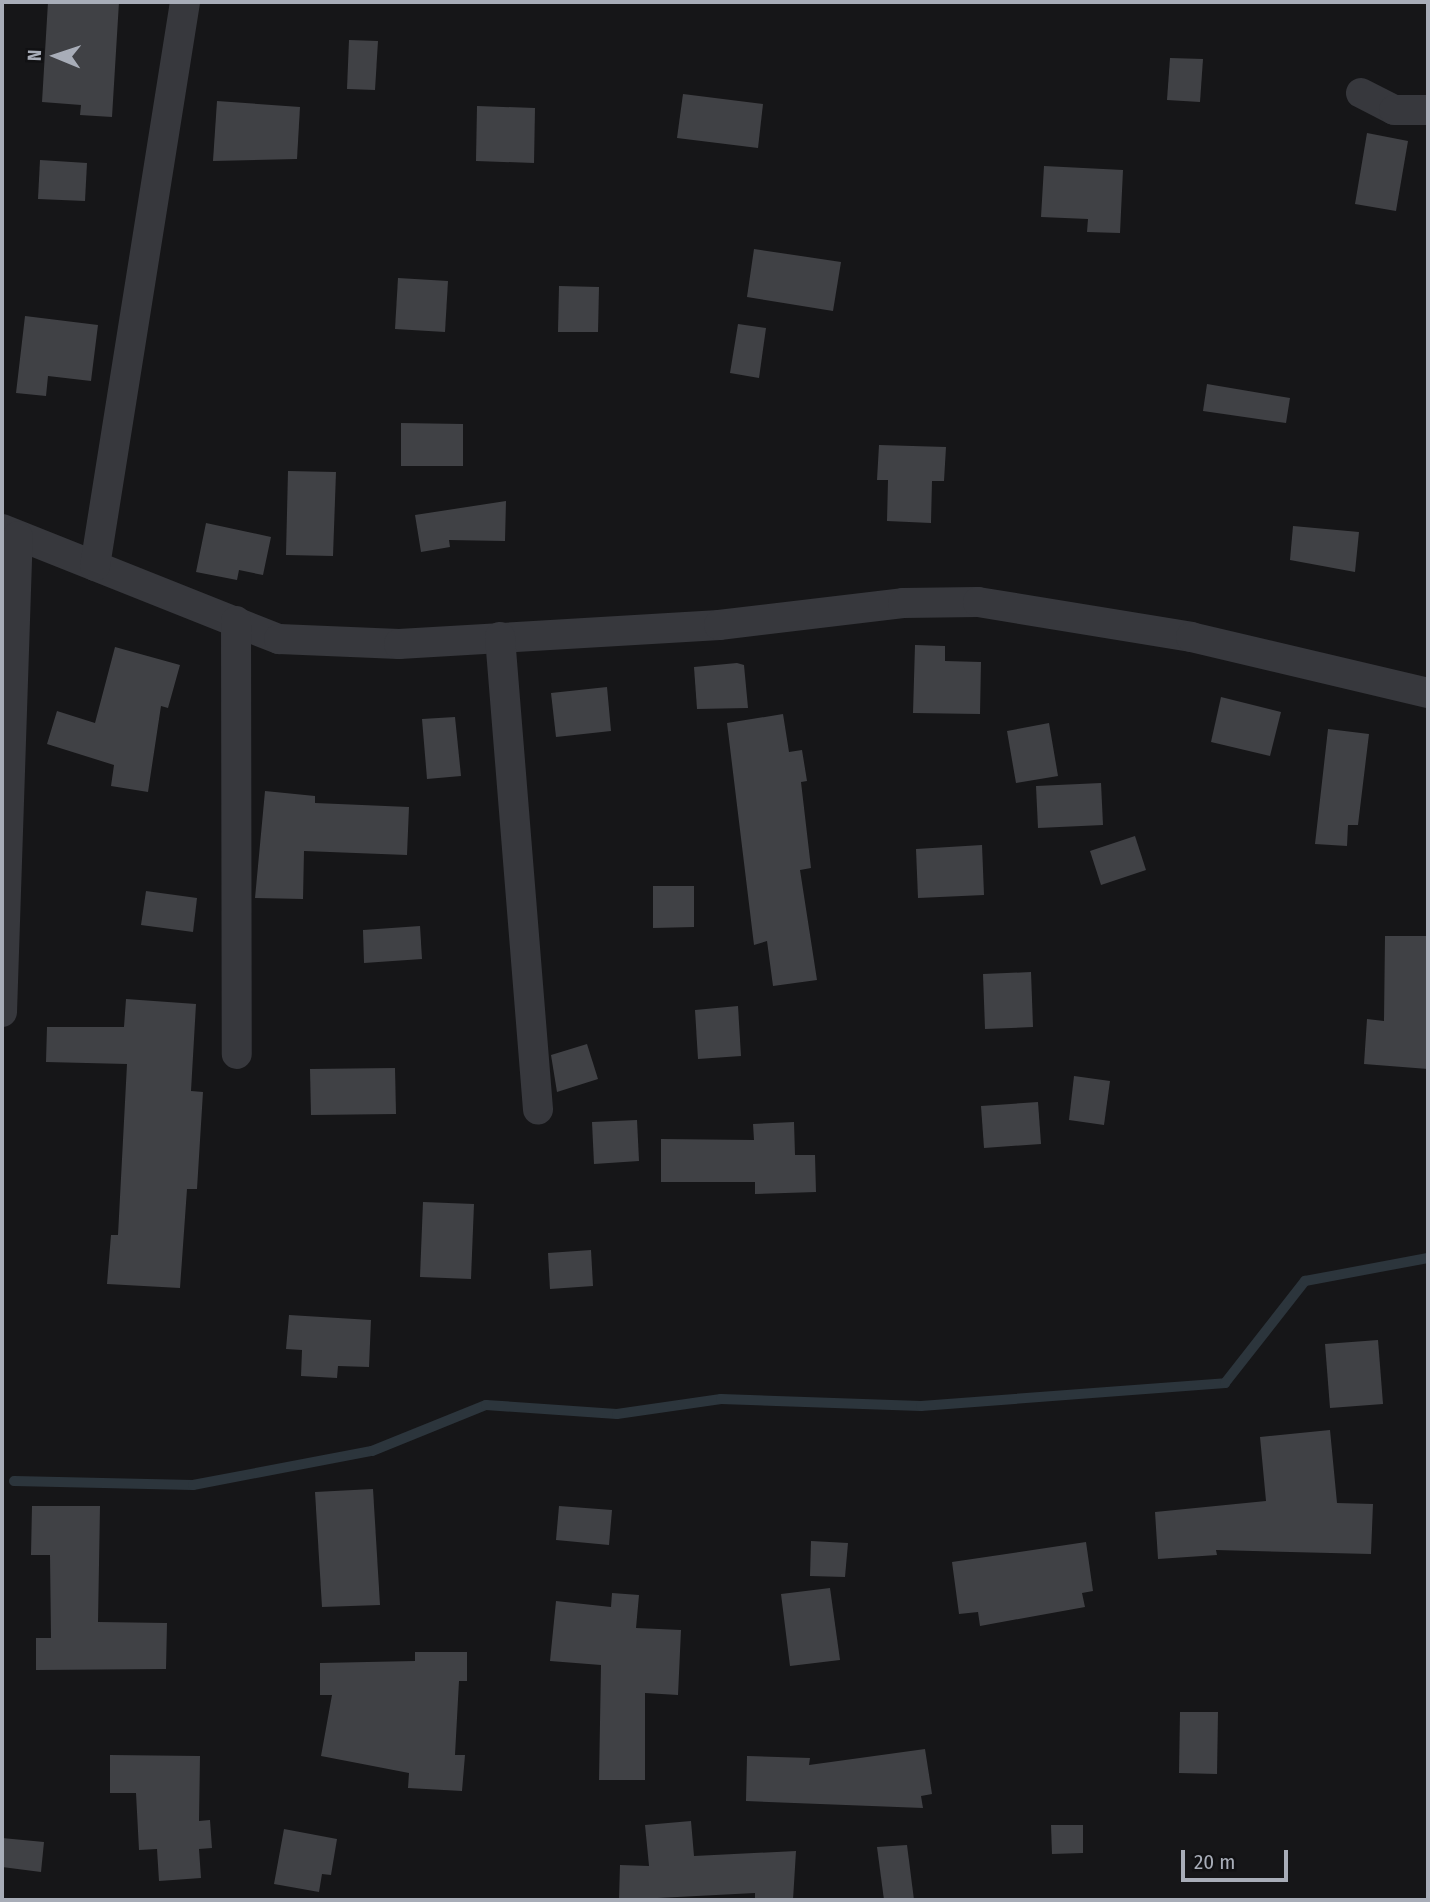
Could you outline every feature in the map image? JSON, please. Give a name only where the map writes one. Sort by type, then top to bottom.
[{"type":"street","points":[[95,566],[185,2]]},
{"type":"street","points":[[1361,93],[1394,110],[1428,110]]},
{"type":"street","points":[[2,1012],[10,533],[279,639],[399,643],[719,625],[903,603],[978,602],[1191,637],[1428,693]]},
{"type":"street","points":[[236,621],[237,1054]]},
{"type":"street","points":[[500,637],[538,1109]]},
{"type":"building","points":[[48,2],[119,2],[112,117],[80,115],[81,105],[42,102]]},
{"type":"building","points":[[349,40],[378,41],[375,90],[347,89]]},
{"type":"building","points":[[1170,58],[1203,59],[1200,102],[1167,100]]},
{"type":"building","points":[[683,94],[763,104],[758,148],[677,138]]},
{"type":"building","points":[[217,101],[300,107],[297,159],[213,161]]},
{"type":"building","points":[[477,106],[535,108],[534,163],[476,161]]},
{"type":"building","points":[[1367,133],[1408,141],[1396,211],[1355,204]]},
{"type":"building","points":[[40,160],[87,163],[85,201],[38,199]]},
{"type":"building","points":[[1044,166],[1123,170],[1120,233],[1087,232],[1088,219],[1041,217]]},
{"type":"building","points":[[754,249],[841,262],[833,311],[747,297]]},
{"type":"building","points":[[398,278],[448,281],[445,332],[395,329]]},
{"type":"building","points":[[559,286],[599,287],[598,332],[558,332]]},
{"type":"building","points":[[25,316],[98,325],[91,381],[48,376],[46,396],[16,393]]},
{"type":"building","points":[[738,324],[766,328],[759,378],[730,373]]},
{"type":"building","points":[[1207,384],[1290,398],[1286,423],[1203,411]]},
{"type":"building","points":[[401,423],[463,424],[463,466],[401,466]]},
{"type":"building","points":[[879,445],[946,447],[944,481],[932,481],[931,523],[887,521],[888,480],[877,480]]},
{"type":"building","points":[[288,471],[336,472],[333,556],[286,555]]},
{"type":"building","points":[[506,501],[505,541],[449,540],[450,547],[421,552],[415,515]]},
{"type":"building","points":[[206,523],[271,537],[263,575],[239,570],[237,580],[196,572]]},
{"type":"building","points":[[1293,526],[1359,532],[1355,572],[1290,560]]},
{"type":"building","points":[[915,645],[945,646],[945,661],[981,662],[980,714],[913,713]]},
{"type":"building","points":[[115,647],[180,665],[168,708],[161,706],[148,792],[111,786],[114,765],[47,744],[57,711],[95,723]]},
{"type":"building","points":[[737,663],[744,665],[748,708],[697,709],[694,667]]},
{"type":"building","points":[[607,687],[611,731],[556,737],[551,693]]},
{"type":"building","points":[[1221,697],[1281,712],[1270,756],[1211,742]]},
{"type":"building","points":[[783,714],[789,752],[802,750],[807,781],[801,782],[811,868],[800,870],[817,980],[773,986],[767,941],[754,945],[727,723]]},
{"type":"building","points":[[455,717],[461,776],[427,779],[422,719]]},
{"type":"building","points":[[1049,723],[1058,776],[1016,783],[1007,731]]},
{"type":"building","points":[[1328,729],[1369,734],[1358,825],[1348,825],[1347,846],[1315,844]]},
{"type":"building","points":[[1101,783],[1103,825],[1038,828],[1036,786]]},
{"type":"building","points":[[265,791],[315,796],[315,803],[409,807],[407,855],[304,851],[303,899],[255,898]]},
{"type":"building","points":[[1135,836],[1146,870],[1101,885],[1090,851]]},
{"type":"building","points":[[982,845],[984,895],[918,898],[916,849]]},
{"type":"building","points":[[653,886],[694,886],[694,927],[653,928]]},
{"type":"building","points":[[146,891],[197,898],[193,932],[141,925]]},
{"type":"building","points":[[420,926],[422,959],[364,963],[363,930]]},
{"type":"building","points":[[1385,936],[1428,936],[1428,1069],[1364,1064],[1367,1019],[1384,1021]]},
{"type":"building","points":[[1031,972],[1033,1027],[985,1029],[983,974]]},
{"type":"building","points":[[126,999],[196,1004],[191,1091],[203,1092],[197,1189],[187,1189],[180,1288],[107,1284],[111,1235],[118,1235],[127,1064],[46,1062],[47,1027],[124,1027]]},
{"type":"building","points":[[738,1006],[741,1056],[698,1059],[695,1010]]},
{"type":"building","points":[[587,1044],[598,1079],[557,1092],[551,1055]]},
{"type":"building","points":[[395,1068],[396,1114],[311,1115],[310,1069]]},
{"type":"building","points":[[1074,1076],[1110,1081],[1104,1125],[1069,1120]]},
{"type":"building","points":[[1038,1102],[1041,1144],[984,1148],[981,1106]]},
{"type":"building","points":[[637,1120],[639,1161],[594,1164],[592,1122]]},
{"type":"building","points":[[794,1122],[795,1155],[815,1155],[816,1192],[755,1194],[755,1182],[661,1182],[661,1139],[754,1140],[753,1124]]},
{"type":"building","points":[[423,1202],[474,1204],[471,1279],[420,1277]]},
{"type":"building","points":[[591,1250],[593,1286],[550,1289],[548,1253]]},
{"type":"building","points":[[289,1315],[371,1320],[369,1367],[338,1366],[337,1378],[301,1376],[302,1350],[286,1349]]},
{"type":"building","points":[[1378,1340],[1383,1404],[1330,1408],[1325,1344]]},
{"type":"building","points":[[1330,1430],[1337,1503],[1373,1504],[1371,1554],[1216,1550],[1217,1555],[1158,1559],[1155,1512],[1266,1501],[1260,1437]]},
{"type":"building","points":[[373,1489],[380,1605],[322,1607],[315,1492]]},
{"type":"building","points":[[32,1506],[100,1506],[98,1622],[167,1623],[166,1669],[36,1670],[36,1638],[51,1638],[50,1555],[31,1555]]},
{"type":"building","points":[[559,1506],[612,1510],[609,1545],[556,1540]]},
{"type":"building","points":[[811,1541],[848,1543],[845,1577],[810,1576]]},
{"type":"building","points":[[1086,1542],[1093,1591],[1082,1593],[1085,1607],[980,1626],[978,1612],[959,1614],[952,1562]]},
{"type":"building","points":[[830,1588],[840,1660],[790,1666],[781,1594]]},
{"type":"building","points":[[612,1593],[639,1595],[636,1628],[681,1630],[678,1695],[645,1693],[645,1780],[599,1780],[601,1665],[550,1661],[556,1601],[611,1607]]},
{"type":"building","points":[[415,1652],[467,1652],[467,1681],[459,1681],[455,1755],[465,1755],[462,1791],[408,1788],[409,1773],[321,1756],[332,1695],[320,1695],[320,1663],[415,1661]]},
{"type":"building","points":[[1180,1712],[1218,1712],[1217,1774],[1179,1773]]},
{"type":"building","points":[[925,1749],[932,1794],[921,1796],[923,1808],[746,1801],[747,1756],[810,1758],[809,1765]]},
{"type":"building","points":[[110,1755],[200,1756],[199,1821],[210,1820],[212,1848],[199,1849],[201,1878],[159,1881],[157,1849],[139,1850],[136,1793],[110,1793]]},
{"type":"building","points":[[691,1821],[694,1856],[796,1851],[793,1900],[755,1900],[755,1893],[619,1900],[620,1865],[649,1866],[645,1825]]},
{"type":"building","points":[[1051,1825],[1083,1825],[1083,1853],[1052,1854]]},
{"type":"building","points":[[284,1829],[337,1839],[331,1875],[322,1874],[319,1892],[274,1884]]},
{"type":"building","points":[[2,1838],[44,1842],[41,1872],[2,1867]]},
{"type":"building","points":[[907,1845],[914,1900],[884,1900],[877,1847]]},
{"type":"waterway","points":[[14,1481],[193,1485],[372,1451],[486,1405],[617,1414],[721,1399],[921,1406],[1225,1383],[1305,1281],[1428,1258]]}]
